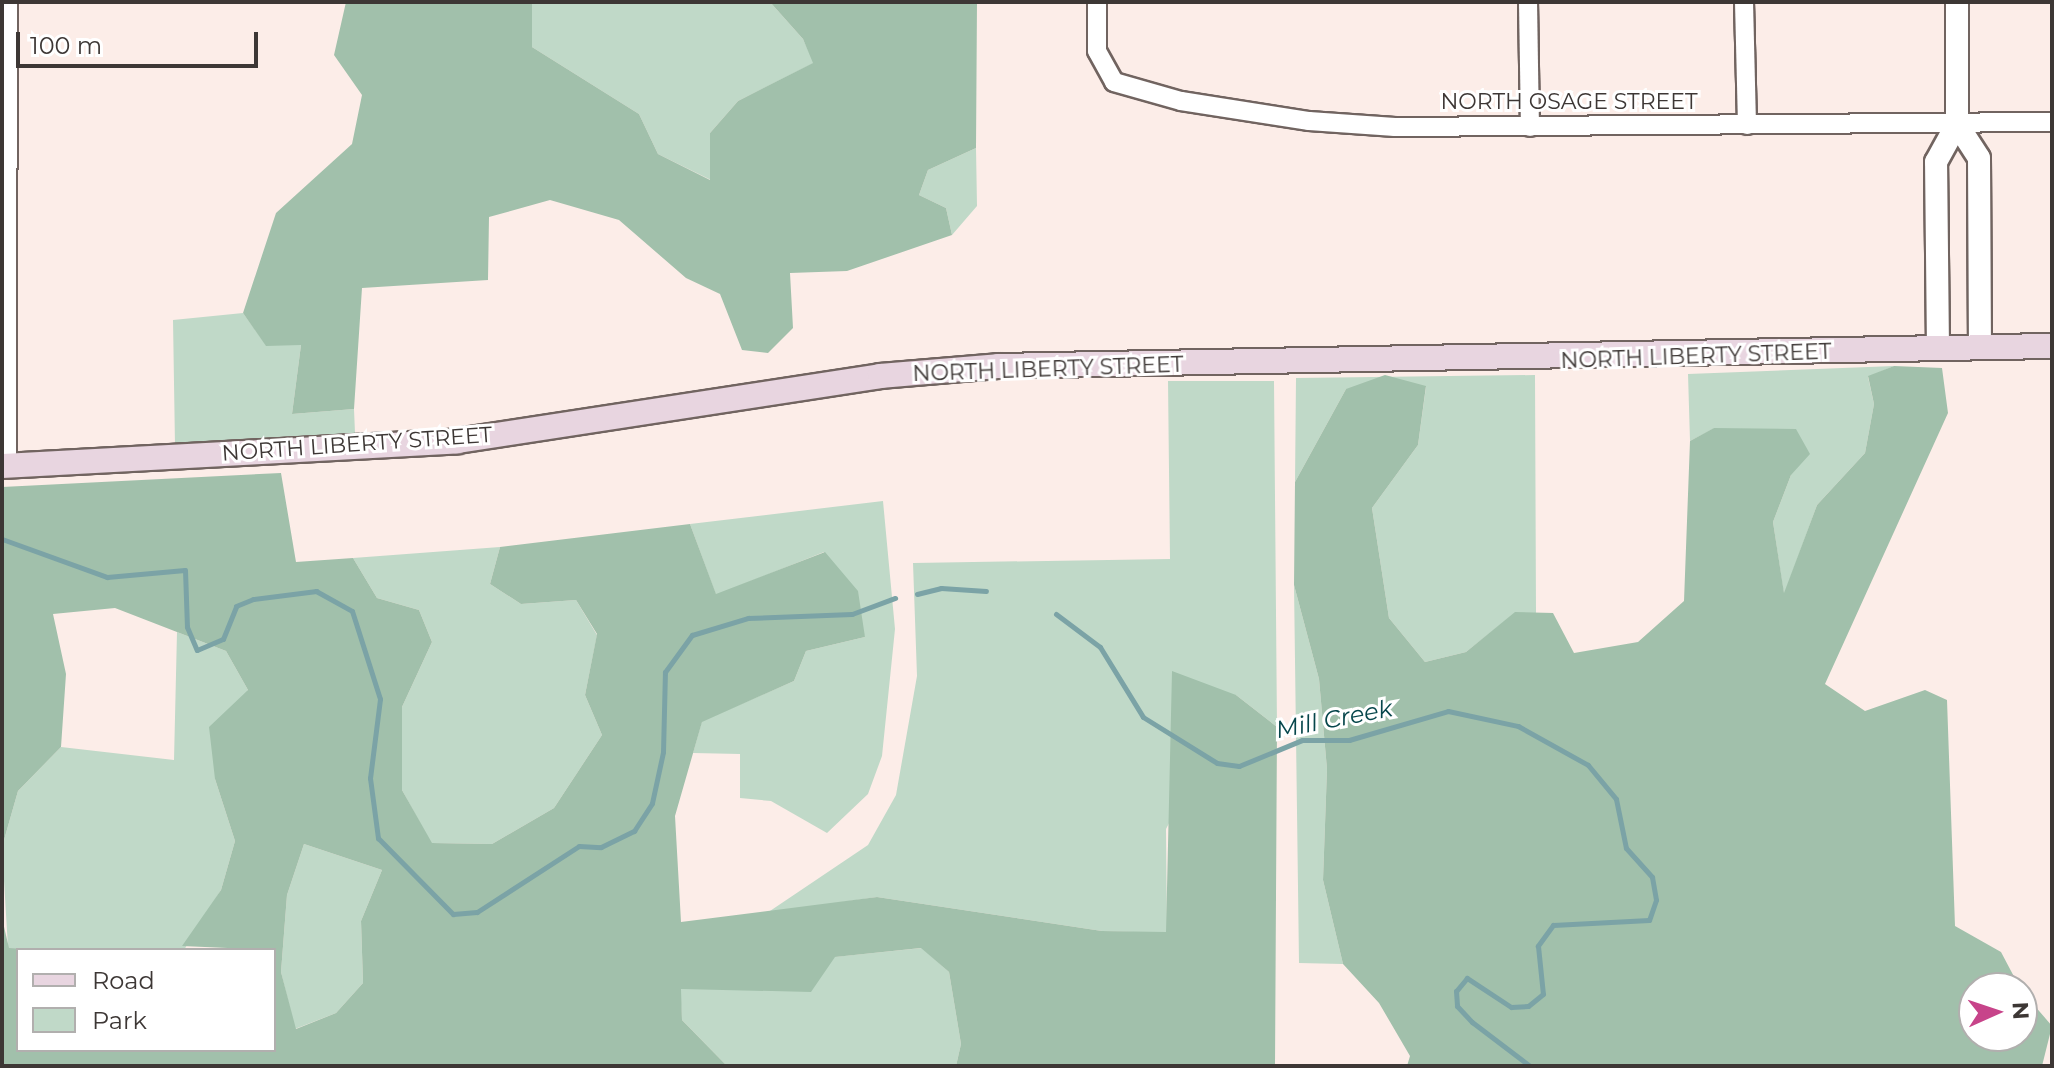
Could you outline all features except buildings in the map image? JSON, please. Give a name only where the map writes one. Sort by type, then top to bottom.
[{"type":"main road","name":"NORTH LIBERTY STREET","points":[[5,466],[457,441],[880,376],[998,366],[2052,346]]},
{"type":"street","points":[[5,466],[8,2]]},
{"type":"street","name":"NORTH OSAGE STREET","points":[[1097,2],[1101,63],[1127,89],[1309,121],[1530,127],[2052,122]]},
{"type":"street","points":[[1528,2],[1530,127]]},
{"type":"street","points":[[1744,2],[1747,125]]},
{"type":"street","points":[[1938,349],[1936,162],[1957,124],[1957,2]]},
{"type":"street","points":[[1957,124],[1979,158],[1980,348]]},
{"type":"green space","points":[[346,2],[532,2],[532,47],[639,114],[658,154],[710,180],[710,133],[738,101],[813,63],[803,39],[770,2],[977,2],[976,148],[928,170],[919,195],[946,208],[952,235],[847,271],[790,273],[793,328],[768,353],[742,350],[720,294],[686,278],[619,220],[550,200],[489,217],[488,280],[362,288],[354,409],[292,414],[301,345],[266,346],[243,313],[276,213],[352,144],[362,95],[334,55]]},
{"type":"green space","points":[[532,2],[770,2],[803,39],[814,63],[738,101],[710,133],[711,180],[658,154],[639,114],[532,47]]},
{"type":"green space","points":[[976,148],[977,206],[952,235],[946,208],[919,195],[928,170]]},
{"type":"green space","points":[[243,313],[266,345],[301,345],[292,414],[354,409],[355,433],[175,446],[173,320]]},
{"type":"green space","points":[[1894,366],[1868,377],[1874,404],[1865,453],[1817,505],[1784,595],[1773,522],[1791,475],[1715,428],[1690,441],[1688,374]]},
{"type":"green space","points":[[1894,366],[1942,368],[1948,413],[1825,684],[1865,711],[1925,690],[1947,700],[1955,926],[2001,952],[2012,972],[1958,972],[1958,1052],[2038,1052],[2038,1010],[2052,1026],[2042,1066],[1407,1066],[1410,1056],[1379,1003],[1343,964],[1323,880],[1327,769],[1319,679],[1294,585],[1295,482],[1346,389],[1385,375],[1426,386],[1418,445],[1372,508],[1389,618],[1425,662],[1466,652],[1515,612],[1553,613],[1574,653],[1638,642],[1684,601],[1690,441],[1714,428],[1796,429],[1810,454],[1791,475],[1773,522],[1784,593],[1817,505],[1865,453],[1874,404],[1868,376]]},
{"type":"green space","points":[[1535,375],[1536,613],[1515,613],[1466,652],[1425,662],[1389,618],[1372,508],[1418,445],[1426,387],[1346,389],[1295,482],[1296,378]]},
{"type":"green space","points":[[1168,381],[1274,381],[1277,727],[1236,695],[1166,829],[1167,933],[1102,931],[877,897],[767,913],[868,845],[896,795],[917,676],[913,563],[1170,559]]},
{"type":"green space","points":[[281,473],[296,562],[353,558],[377,598],[419,610],[432,642],[402,707],[402,790],[432,843],[492,844],[554,808],[602,735],[585,695],[597,634],[576,600],[521,604],[490,584],[500,547],[690,524],[716,594],[825,552],[858,591],[865,637],[806,651],[794,681],[702,722],[675,816],[681,922],[877,897],[1102,931],[1166,932],[1172,671],[1236,695],[1277,727],[1275,1066],[956,1066],[961,1044],[949,972],[921,948],[835,957],[811,992],[681,989],[682,1020],[727,1066],[2,1066],[2,918],[9,948],[16,948],[16,1052],[276,1052],[276,948],[182,946],[221,890],[235,841],[215,779],[209,727],[248,690],[226,651],[115,608],[53,614],[66,674],[61,747],[18,791],[2,847],[2,487]],"holes":[[[304,844],[382,870],[361,921],[363,983],[336,1013],[296,1029],[281,972],[287,895]]]},
{"type":"green space","points":[[883,501],[895,629],[882,756],[868,794],[827,833],[771,801],[740,798],[740,754],[693,753],[702,721],[794,681],[806,651],[865,637],[824,552],[716,595],[690,524]]},
{"type":"green space","points":[[500,547],[490,584],[521,604],[576,600],[597,635],[585,695],[602,735],[554,808],[492,844],[431,843],[402,790],[402,707],[432,642],[419,610],[377,598],[353,558]]},
{"type":"green space","points":[[1294,585],[1319,679],[1327,769],[1323,880],[1343,964],[1299,963]]},
{"type":"green space","points":[[177,632],[226,651],[248,690],[215,779],[235,841],[221,890],[185,948],[8,948],[2,847],[18,791],[61,747],[174,760]]},
{"type":"green space","points":[[304,844],[382,870],[361,921],[363,983],[336,1013],[295,1029],[281,972],[287,895]]},
{"type":"green space","points":[[922,948],[949,972],[961,1044],[956,1066],[727,1066],[682,1020],[680,988],[834,957]]},
{"type":"waterway","name":"Mill Creek","points":[[2,539],[107,577],[185,570],[187,627],[197,650],[223,639],[236,606],[253,599],[316,591],[352,611],[380,699],[370,778],[378,838],[453,914],[477,912],[579,846],[601,847],[634,831],[652,803],[663,752],[665,672],[692,635],[748,618],[852,614],[895,598]]},
{"type":"waterway","name":"Mill Creek","points":[[917,594],[941,588],[986,591]]},
{"type":"waterway","name":"Mill Creek","points":[[1056,614],[1100,647],[1143,717],[1217,763],[1239,766],[1302,740],[1349,740],[1448,711],[1518,726],[1588,765],[1616,799],[1626,848],[1652,877],[1656,900],[1649,920],[1553,925],[1538,946],[1543,994],[1528,1006],[1511,1007],[1467,978],[1456,991],[1457,1006],[1472,1022],[1530,1066]]}]
